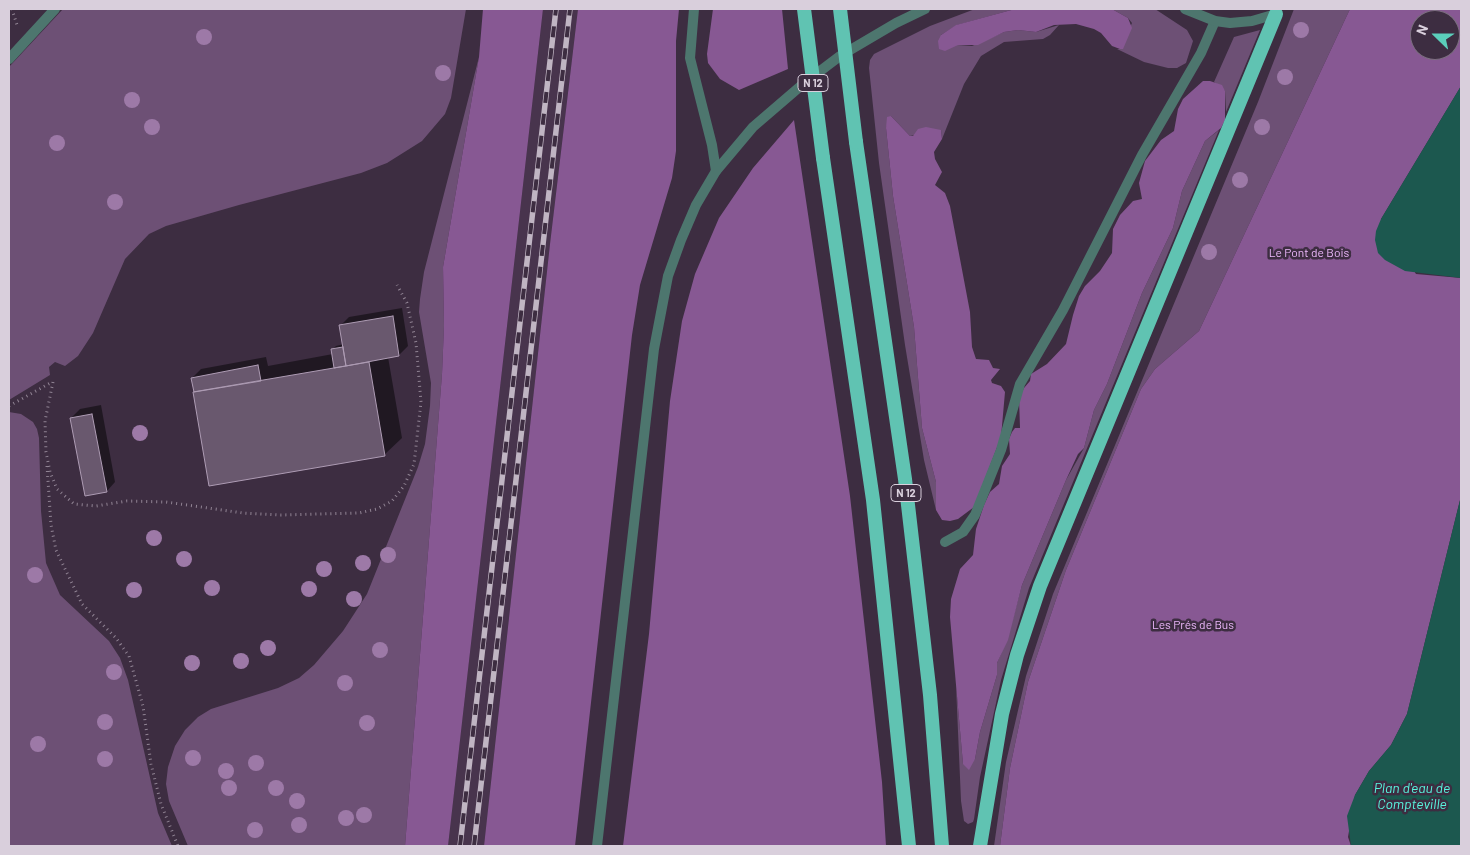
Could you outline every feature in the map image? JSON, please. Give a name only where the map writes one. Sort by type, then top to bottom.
[{"type":"highway","name":"N 12","points":[[804,9],[822,158],[874,500],[909,846]]},
{"type":"highway","name":"N 12","points":[[840,9],[856,142],[905,479],[930,695],[942,846]]},
{"type":"highway","points":[[980,846],[1002,714],[1017,655],[1040,586],[1277,11]]},
{"type":"street","points":[[9,59],[55,9]]},
{"type":"street","points":[[694,9],[690,58],[712,145],[716,171]]},
{"type":"street","points":[[597,846],[656,334],[674,258],[691,216],[716,171],[754,127],[821,69],[872,36],[925,9]]},
{"type":"street","points":[[1185,9],[1215,21],[1239,23],[1277,11]]},
{"type":"street","points":[[945,542],[963,532],[975,515],[1002,450],[1020,384],[1063,310],[1142,155],[1201,53],[1215,21]]},
{"type":"path","points":[[46,452],[50,472],[57,489],[74,504],[84,506],[127,500],[166,502],[243,513],[281,515],[359,513],[377,509],[392,501],[404,486],[414,464],[421,402],[414,335],[407,303],[397,285]]},
{"type":"path","points":[[9,406],[53,382],[44,421],[48,505],[56,550],[82,604],[116,638],[128,656],[143,706],[151,764],[161,804],[178,846]]},
{"type":"shaded area","points":[[63,9],[466,9],[451,98],[445,114],[422,141],[387,163],[361,173],[166,226],[149,234],[125,259],[93,333],[78,356],[65,366],[55,362],[49,367],[50,375],[9,400],[9,67]]},
{"type":"shaded area","points":[[543,9],[578,9],[550,244],[484,846],[448,846]]},
{"type":"shaded area","points":[[975,9],[1015,9],[957,25],[941,35],[958,45],[972,46],[1004,32],[1018,30],[1036,32],[1059,25],[1050,35],[1043,39],[1004,42],[981,56],[964,84],[942,139],[941,130],[910,136],[891,116],[886,128],[893,196],[914,327],[922,428],[936,482],[936,510],[924,460],[905,345],[879,163],[869,68],[870,60],[874,54],[930,26]]},
{"type":"shaded area","points":[[1112,9],[1155,9],[1187,30],[1193,41],[1186,63],[1177,68],[1168,68],[1144,62],[1117,49],[1120,49],[1132,23],[1128,18]]},
{"type":"shaded area","points":[[1294,9],[1350,9],[1199,331],[1155,369],[1141,389],[1066,570],[1028,682],[1010,768],[1000,846],[994,846],[1006,762],[1026,676],[1053,594],[1258,102]]},
{"type":"shaded area","points":[[1260,30],[1226,112],[1225,91],[1214,82],[1234,37]]},
{"type":"shaded area","points":[[479,57],[443,267],[444,326],[442,374],[405,846],[188,846],[169,801],[166,784],[168,767],[175,746],[185,730],[198,717],[211,709],[278,688],[299,678],[314,665],[343,631],[367,594],[418,467],[425,444],[431,383],[419,312],[424,272]]},
{"type":"shaded area","points":[[1219,130],[1029,588],[1001,680],[980,777],[974,819],[973,822],[968,824],[964,821],[961,801],[956,685],[963,764],[975,759],[980,732],[997,675],[997,663],[1007,640],[1022,585],[1066,480],[1084,448],[1094,410],[1107,384],[1142,293],[1173,228],[1182,191],[1205,141]]},
{"type":"shaded area","points":[[9,412],[21,414],[33,422],[37,429],[39,438],[41,511],[46,563],[60,595],[109,641],[120,658],[128,680],[158,813],[172,846],[9,846]]},
{"type":"green space","points":[[483,9],[543,9],[448,846],[405,846],[442,374],[444,326],[443,267],[479,57]]},
{"type":"green space","points":[[578,9],[679,9],[676,41],[676,151],[672,178],[640,285],[632,335],[575,846],[484,846],[550,244]]},
{"type":"green space","points":[[713,9],[782,9],[788,69],[739,90],[720,79],[708,63],[707,54]]},
{"type":"green space","points":[[1015,9],[1112,9],[1128,18],[1132,28],[1123,49],[1112,46],[1101,33],[1094,29],[1076,24],[1054,25],[1036,32],[1018,30],[1004,32],[978,45],[958,45],[945,51],[939,49],[938,41],[941,35],[956,25]]},
{"type":"green space","name":"Les Prés de Bus","points":[[1350,9],[1461,9],[1461,86],[1381,219],[1416,274],[1461,278],[1461,496],[1407,714],[1391,745],[1369,771],[1355,795],[1348,837],[1351,846],[1000,846],[1010,768],[1028,682],[1066,570],[1141,389],[1155,369],[1199,331]]},
{"type":"green space","points":[[1203,81],[1222,85],[1225,91],[1225,120],[1221,128],[1205,141],[1182,191],[1173,228],[1142,293],[1107,384],[1094,410],[1084,448],[1078,454],[1066,480],[1022,585],[1008,640],[997,663],[997,675],[980,732],[975,759],[969,770],[963,764],[950,617],[951,599],[960,569],[973,555],[976,529],[984,505],[990,492],[999,484],[1002,466],[1010,454],[1009,439],[1012,432],[1015,428],[1020,428],[1019,398],[1030,381],[1031,374],[1047,364],[1066,344],[1079,296],[1112,253],[1113,229],[1120,215],[1133,201],[1142,199],[1139,183],[1145,161],[1161,140],[1174,131],[1178,109],[1183,99]]},
{"type":"green space","points":[[891,116],[910,136],[913,136],[918,129],[926,127],[941,130],[942,139],[934,152],[935,159],[942,172],[935,185],[945,193],[950,206],[970,312],[972,347],[976,359],[989,360],[993,368],[1000,369],[991,380],[992,383],[1001,386],[1005,392],[1001,437],[974,507],[958,519],[950,521],[942,520],[936,510],[936,482],[922,428],[914,327],[893,196],[886,128],[887,117]]},
{"type":"green space","points":[[794,120],[850,496],[882,782],[886,846],[623,846],[649,634],[670,401],[682,321],[695,274],[719,218],[753,168]]},
{"type":"water","points":[[1461,86],[1461,278],[1405,271],[1385,260],[1378,253],[1375,240],[1376,231],[1381,219]]},
{"type":"water","name":"Plan d'eau de Compteville","points":[[1461,496],[1461,846],[1351,846],[1347,816],[1355,795],[1369,771],[1391,745],[1407,714]]},
{"type":"building","points":[[393,316],[399,356],[346,366],[339,325]]},
{"type":"building","points":[[343,347],[346,366],[334,368],[331,349]]},
{"type":"building","points":[[369,362],[385,456],[209,486],[193,392]]},
{"type":"building","points":[[258,365],[261,381],[194,392],[191,378]]},
{"type":"building","points":[[92,414],[107,492],[85,496],[70,418]]},
{"type":"railway","points":[[460,846],[556,9]]},
{"type":"railway","points":[[474,846],[570,9]]},
{"type":"park label","name":"Le Pont de Bois","points":[[1309,253]]}]
